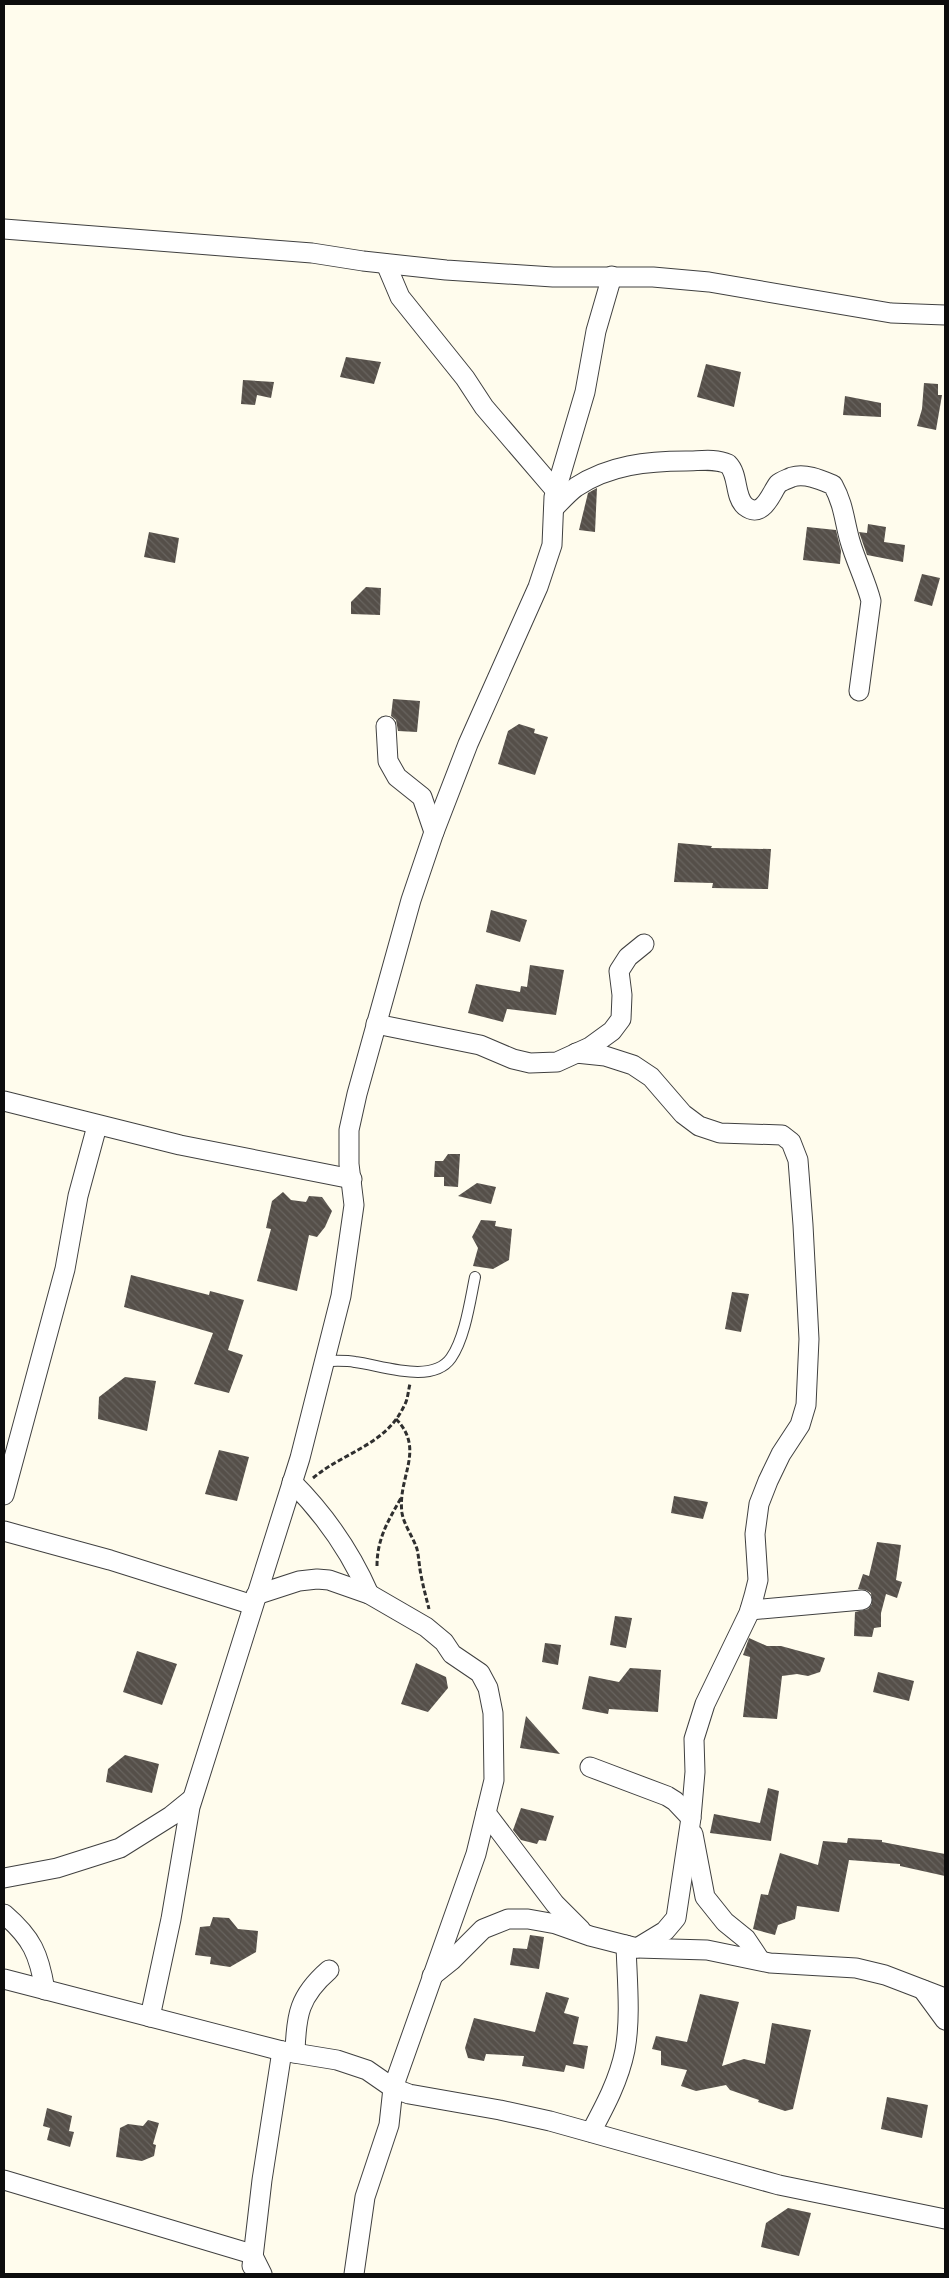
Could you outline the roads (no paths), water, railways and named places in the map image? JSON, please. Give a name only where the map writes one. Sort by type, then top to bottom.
[{"type":"street","points":[[4,229],[219,244],[312,253],[386,264],[553,277],[653,277],[709,282],[891,314],[945,315]]},
{"type":"street","points":[[386,264],[400,297],[465,378],[484,407],[555,500]]},
{"type":"street","points":[[150,2017],[192,1799],[254,1600],[296,1486],[324,1361],[342,1296],[354,1205],[349,1164],[350,1130],[356,1094],[411,900],[434,832],[468,744],[538,587],[552,545],[555,500],[585,392],[596,331],[612,276]]},
{"type":"street","points":[[555,500],[598,475],[623,466],[662,461],[709,460],[728,464],[734,473],[740,499],[744,505],[754,509],[762,508],[769,502],[779,483],[794,477],[812,477],[833,485],[842,501],[850,540],[868,587],[871,601],[859,691]]},
{"type":"street","points":[[386,726],[388,762],[397,777],[422,797],[434,832]]},
{"type":"street","points":[[376,1024],[480,1044],[513,1059],[530,1063],[557,1062],[590,1047],[605,1036],[621,1019],[622,995],[619,971],[628,957],[644,944]]},
{"type":"street","points":[[576,1053],[605,1056],[633,1065],[651,1077],[683,1114],[699,1126],[720,1133],[782,1135],[791,1142],[798,1160],[803,1225],[808,1322],[806,1405],[800,1425],[781,1454],[759,1504],[755,1534],[758,1580],[750,1610],[705,1704],[694,1740],[695,1772],[691,1820],[676,1918],[665,1931],[631,1946]]},
{"type":"street","points":[[4,1101],[97,1126],[352,1180]]},
{"type":"street","points":[[4,1496],[60,1288],[78,1196],[97,1126]]},
{"type":"street","points":[[296,1486],[352,1556],[368,1592]]},
{"type":"street","points":[[4,1531],[254,1600],[299,1581],[317,1579],[329,1580],[368,1592],[426,1627],[452,1654],[480,1673],[488,1688],[493,1714],[494,1780],[476,1854],[393,2088],[389,2125],[365,2197],[354,2274]]},
{"type":"street","points":[[750,1610],[862,1600]]},
{"type":"street","points":[[590,1767],[667,1796],[682,1807],[691,1820],[705,1897],[725,1922],[746,1939],[760,1960]]},
{"type":"street","points":[[4,1878],[57,1868],[120,1848],[172,1816],[192,1799]]},
{"type":"street","points":[[486,1813],[555,1904],[585,1934]]},
{"type":"street","points":[[4,1914],[32,1943],[41,1966],[45,1990]]},
{"type":"street","points":[[432,1976],[452,1960],[484,1929],[508,1919],[528,1919],[556,1924],[631,1946],[707,1950],[760,1960],[856,1968],[885,1975],[945,1998]]},
{"type":"street","points":[[591,2132],[616,2081],[625,2048],[631,1946]]},
{"type":"street","points":[[252,2274],[252,2254],[298,2010],[307,1993],[330,1970]]},
{"type":"street","points":[[4,1979],[289,2052],[338,2060],[367,2070],[393,2088],[424,2098],[500,2110],[591,2132],[779,2185],[945,2219]]},
{"type":"street","points":[[923,1990],[945,2020]]},
{"type":"street","points":[[4,2180],[252,2254],[262,2274]]},
{"type":"lane","points":[[324,1361],[353,1361],[413,1371],[433,1371],[450,1359],[459,1342],[475,1277]]}]
